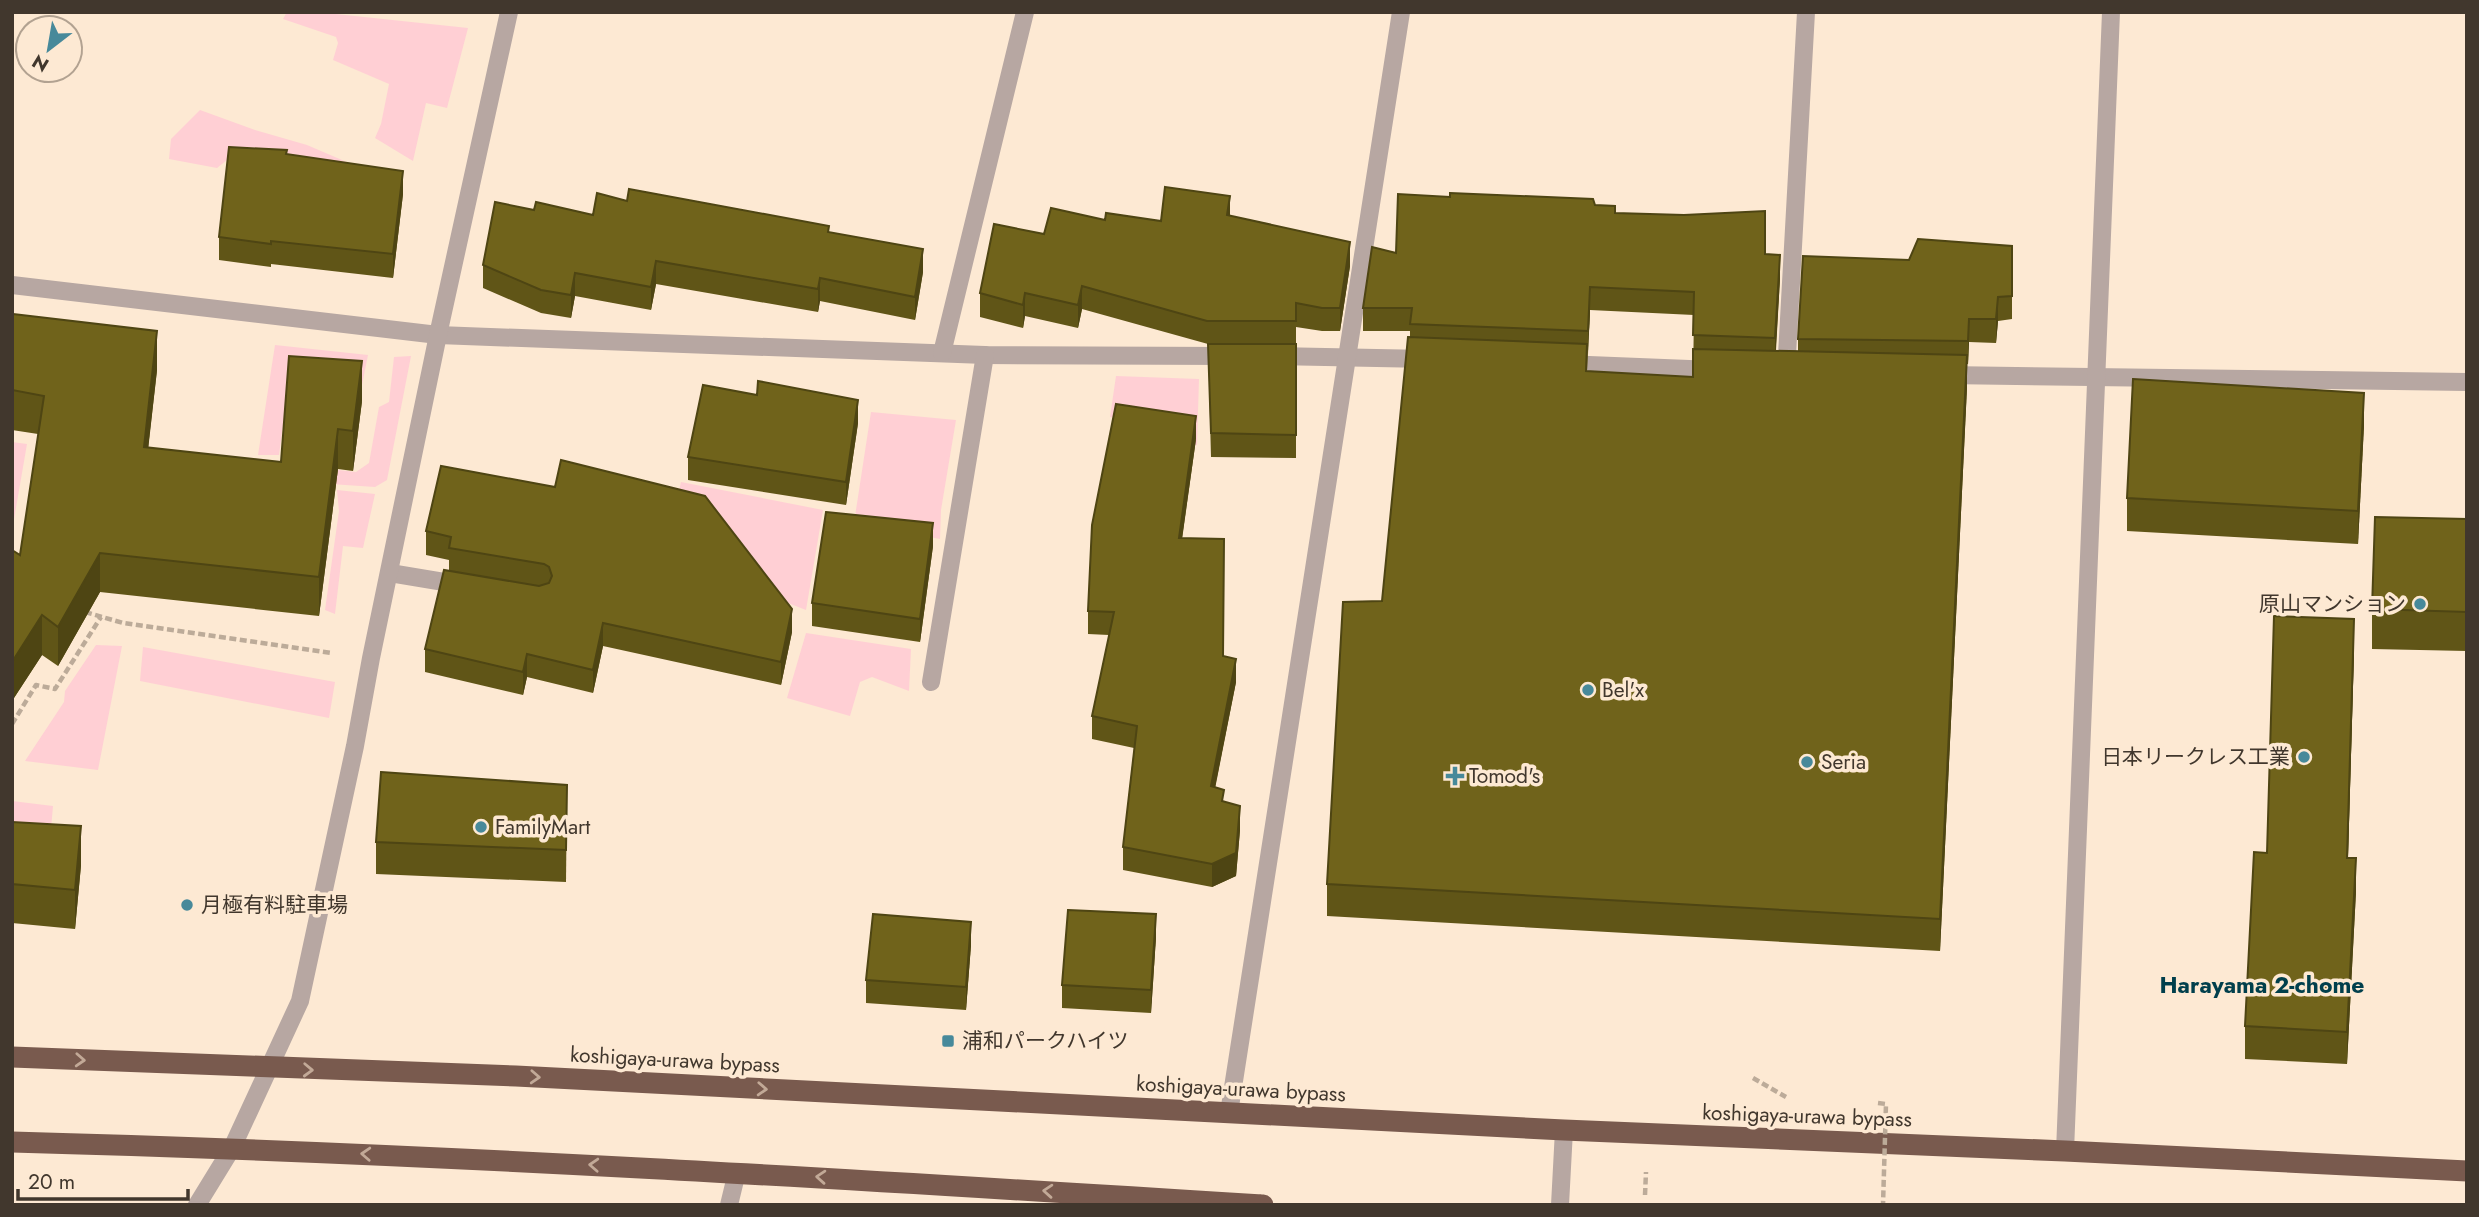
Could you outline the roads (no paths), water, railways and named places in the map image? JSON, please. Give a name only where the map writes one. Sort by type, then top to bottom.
[{"type":"highway","name":"koshigaya-urawa bypass","points":[[12,1057],[270,1069],[516,1076],[1564,1130],[2467,1171]]},
{"type":"highway","points":[[12,1142],[232,1148],[737,1172],[1263,1205]]},
{"type":"street","points":[[197,1205],[232,1148],[300,1001],[355,746],[370,658],[509,12]]},
{"type":"street","points":[[942,353],[1025,12]]},
{"type":"street","points":[[1229,1113],[1401,12]]},
{"type":"street","points":[[1786,373],[1806,12]]},
{"type":"street","points":[[2064,1151],[2111,12]]},
{"type":"street","points":[[12,285],[439,335],[985,355],[1348,356],[1444,360]]},
{"type":"street","points":[[932,682],[985,355]]},
{"type":"street","points":[[1540,364],[1732,371]]},
{"type":"street","points":[[1921,375],[2467,382]]},
{"type":"street","points":[[390,573],[472,586]]},
{"type":"street","points":[[1560,1205],[1564,1130]]},
{"type":"street","points":[[729,1205],[737,1172]]},
{"type":"place","name":"原山マンション","points":[[2420,604]]},
{"type":"place","name":"Bel'x","points":[[1588,690]]},
{"type":"place","name":"日本リークレス工業","points":[[2304,757]]},
{"type":"place","name":"Seria","points":[[1807,762]]},
{"type":"place","name":"Tomod's","points":[[1455,776]]},
{"type":"place","name":"FamilyMart","points":[[481,827]]},
{"type":"place","name":"月極有料駐車場","points":[[187,905]]},
{"type":"place","name":"浦和パークハイツ","points":[[948,1041]]},
{"type":"district","name":"Harayama 2-chome","points":[[2262,985]]}]
